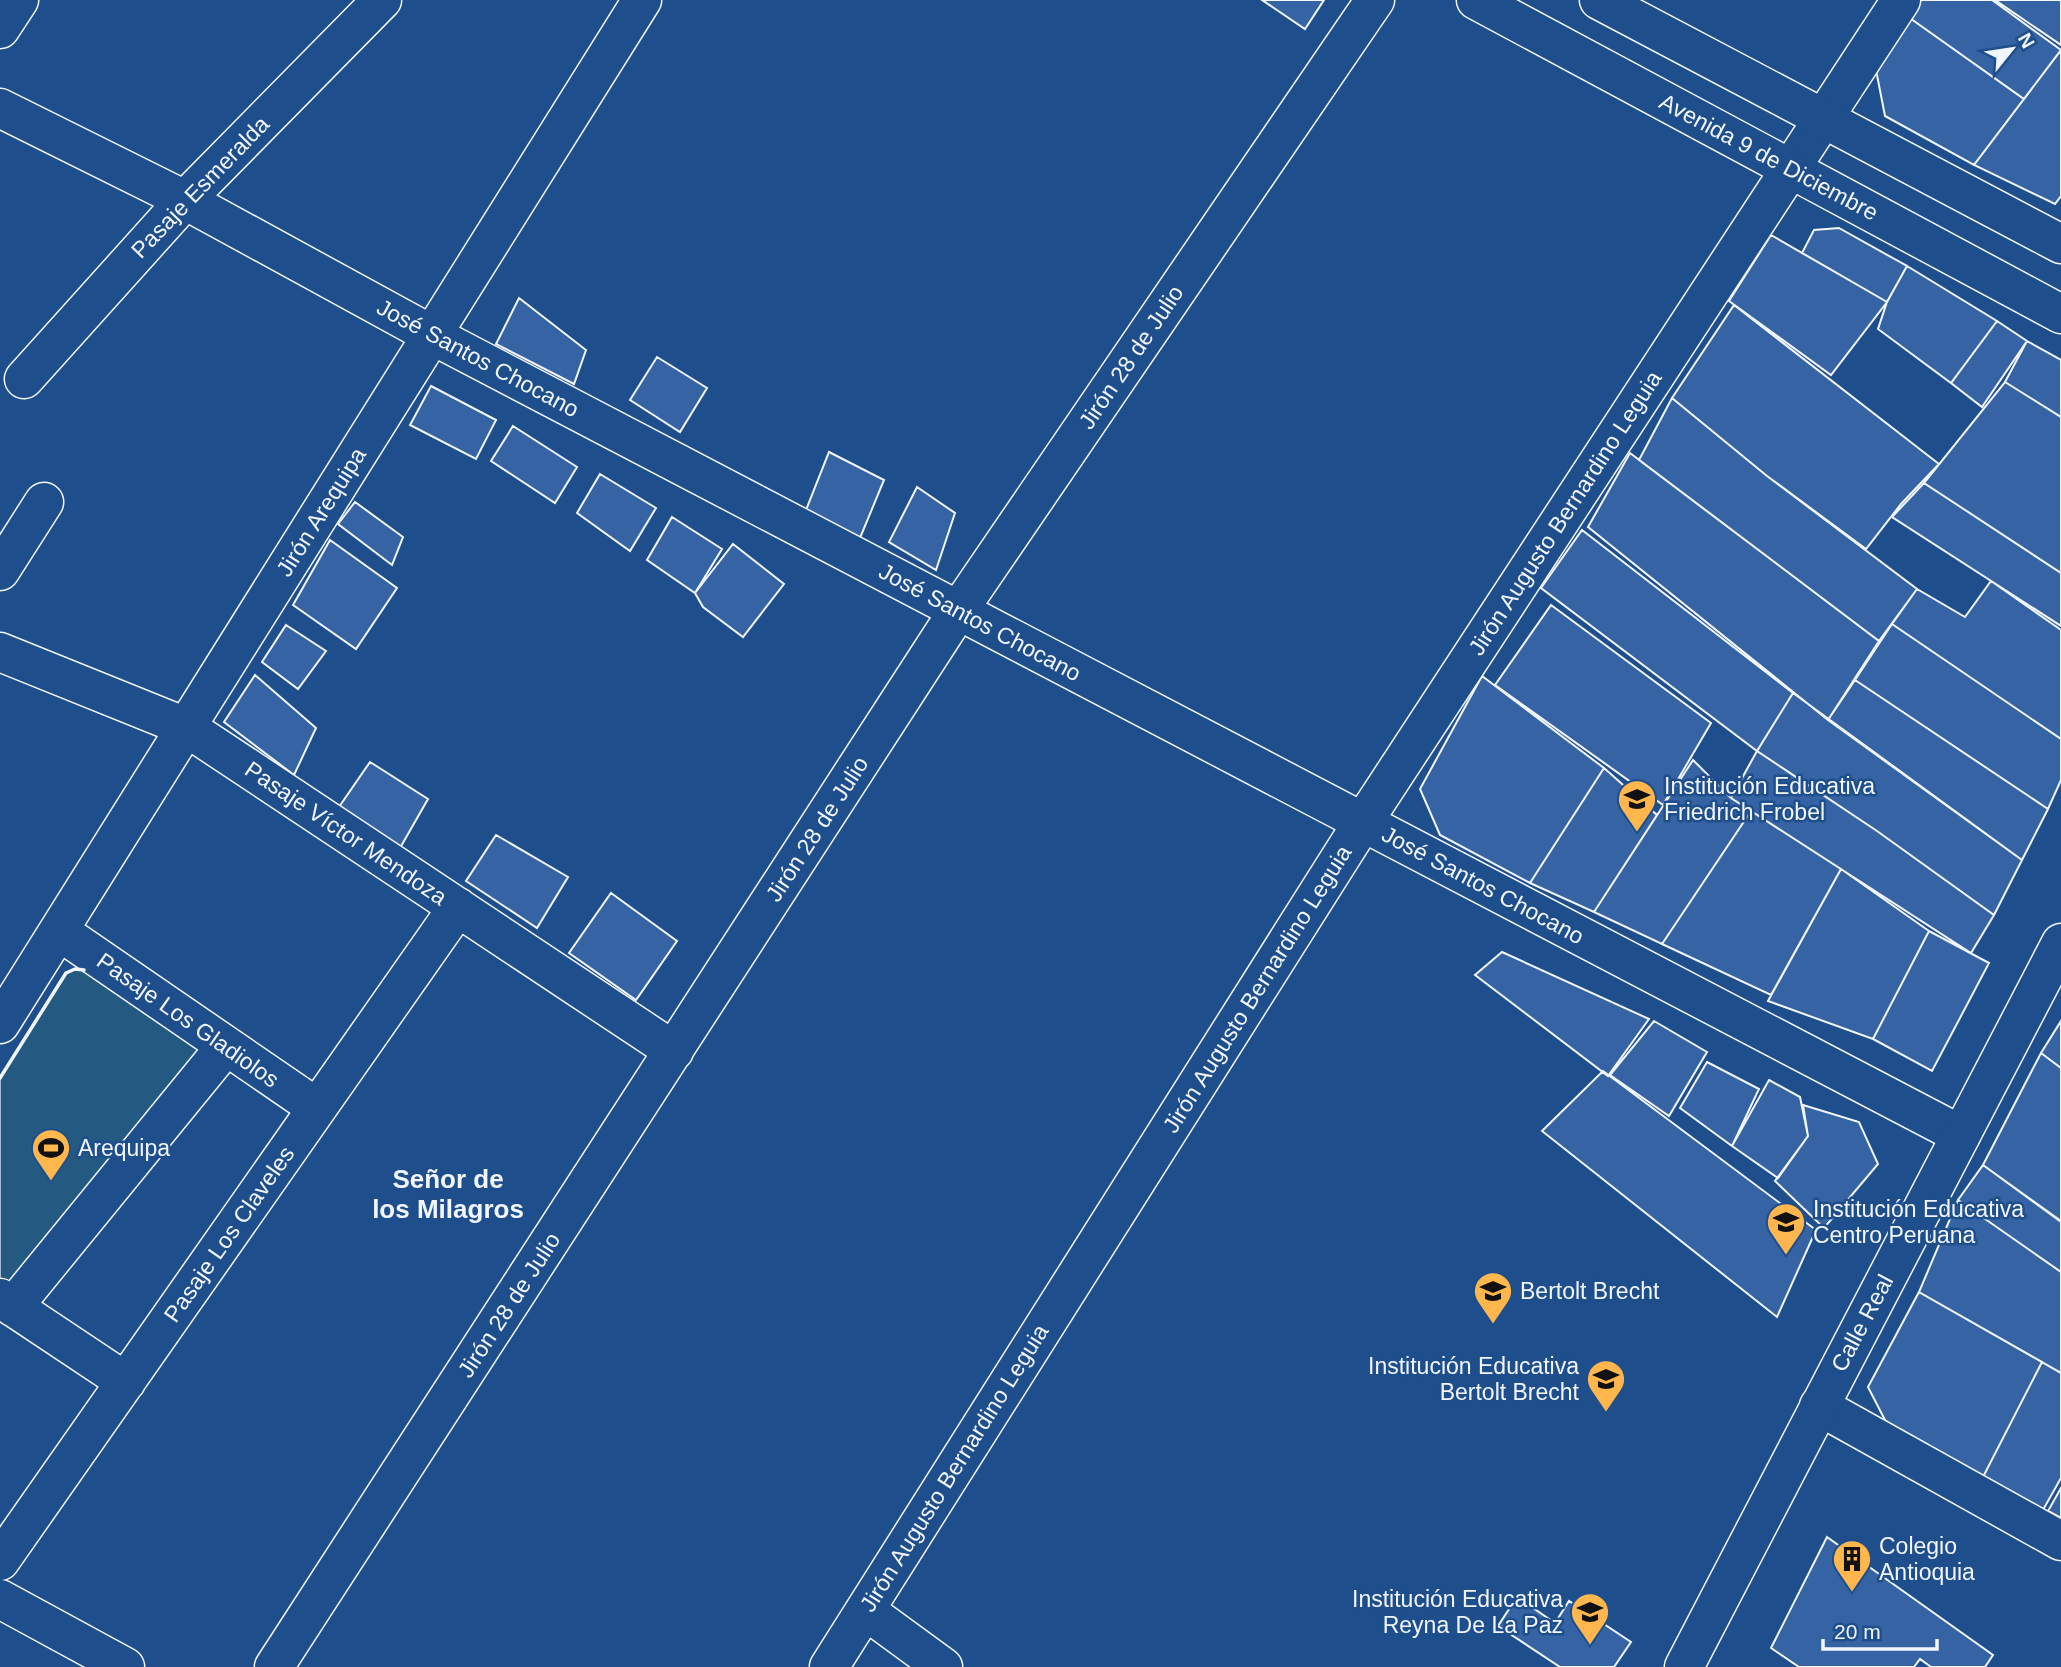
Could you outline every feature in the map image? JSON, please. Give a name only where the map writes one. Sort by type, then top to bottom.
[{"type":"main road","points":[[0,29],[19,0]]},
{"type":"main road","name":"Pasaje Esmeralda","points":[[24,379],[185,200],[382,0]]},
{"type":"main road","name":"Jirón Arequipa","points":[[0,1024],[642,0]]},
{"type":"main road","name":"Jirón 28 de Julio","points":[[274,1667],[958,611],[1375,0]]},
{"type":"main road","name":"Avenida 9 de Diciembre","points":[[1476,0],[2061,314]]},
{"type":"main road","points":[[1599,0],[2061,244]]},
{"type":"main road","name":"Jirón Augusto Bernardino Leguia","points":[[829,1667],[1363,822],[1900,0]]},
{"type":"main road","name":"José Santos Chocano","points":[[0,108],[185,200],[432,335],[1961,1135]]},
{"type":"main road","points":[[0,571],[44,502]]},
{"type":"main road","name":"Pasaje Víctor Mendoza","points":[[0,652],[186,727],[674,1051]]},
{"type":"main road","name":"Pasaje Los Claveles","points":[[0,1561],[458,907]]},
{"type":"main road","name":"Pasaje Los Gladiolos","points":[[59,931],[317,1108]]},
{"type":"main road","name":"Calle Real","points":[[1684,1667],[2061,943]]},
{"type":"main road","points":[[125,1382],[7,1302],[226,1046]]},
{"type":"main road","points":[[1819,1406],[2061,1541]]},
{"type":"main road","points":[[0,1599],[125,1667]]},
{"type":"main road","points":[[865,1610],[943,1667]]},
{"type":"shaded area","name":"Arequipa","points":[[84,969],[207,1049],[15,1291],[0,1286],[0,1078],[66,973]]},
{"type":"building","points":[[1262,0],[1324,0],[1305,29]]},
{"type":"building","points":[[1916,0],[1992,0],[2061,50],[2024,99],[1907,16]]},
{"type":"building","points":[[1995,0],[2061,0],[2061,45]]},
{"type":"building","points":[[1907,16],[2024,99],[1974,165],[1885,116],[1876,70]]},
{"type":"building","points":[[2061,50],[2061,196],[2055,204],[1974,165]]},
{"type":"building","points":[[1839,228],[1907,266],[1887,302],[1802,253],[1814,230]]},
{"type":"building","points":[[1771,235],[1887,302],[1831,375],[1729,301]]},
{"type":"building","points":[[1907,266],[1997,321],[1951,383],[1878,329],[1887,302]]},
{"type":"building","points":[[519,298],[586,350],[574,384],[496,344]]},
{"type":"building","points":[[1734,305],[1939,464],[1901,504],[1866,549],[1767,476],[1672,398]]},
{"type":"building","points":[[1997,321],[2027,341],[1982,407],[1951,383]]},
{"type":"building","points":[[2027,341],[2061,360],[2061,417],[2005,382]]},
{"type":"building","points":[[657,357],[707,388],[680,432],[630,400]]},
{"type":"building","points":[[2005,382],[2061,417],[2061,573],[1924,483]]},
{"type":"building","points":[[431,386],[496,420],[476,459],[410,425]]},
{"type":"building","points":[[1672,398],[1767,476],[1917,589],[1879,641],[1639,460]]},
{"type":"building","points":[[513,426],[577,467],[555,503],[491,461]]},
{"type":"building","points":[[829,452],[884,480],[860,538],[806,510]]},
{"type":"building","points":[[1630,453],[1879,641],[1828,720],[1588,527]]},
{"type":"building","points":[[600,474],[656,508],[630,551],[577,513]]},
{"type":"building","points":[[1924,483],[2061,573],[2061,626],[1892,517]]},
{"type":"building","points":[[917,487],[955,513],[936,570],[889,542]]},
{"type":"building","points":[[355,502],[403,537],[392,565],[338,524]]},
{"type":"building","points":[[672,517],[722,549],[695,593],[647,560]]},
{"type":"building","points":[[1582,530],[1793,693],[1757,751],[1541,588]]},
{"type":"building","points":[[330,540],[397,588],[356,649],[293,605]]},
{"type":"building","points":[[733,544],[784,584],[743,637],[703,607],[695,593]]},
{"type":"building","points":[[1991,581],[2061,630],[2061,739],[1892,624],[1917,589],[1965,617]]},
{"type":"building","points":[[1551,605],[1711,723],[1663,805],[1495,685]]},
{"type":"building","points":[[1892,624],[2061,739],[2061,780],[2048,809],[1855,680]]},
{"type":"building","points":[[286,625],[326,651],[298,689],[262,662]]},
{"type":"building","points":[[255,675],[316,728],[294,775],[224,722]]},
{"type":"building","points":[[1482,676],[1604,768],[1530,883],[1440,835],[1420,789]]},
{"type":"building","points":[[1855,680],[2048,809],[2022,860],[1828,720]]},
{"type":"building","points":[[1793,693],[2022,860],[1994,915],[1877,831],[1757,751]]},
{"type":"building","points":[[1757,751],[1877,831],[1994,915],[1971,953],[1731,798]]},
{"type":"building","points":[[1693,760],[1731,798],[1751,811],[1662,944],[1594,912]]},
{"type":"building","points":[[370,762],[428,799],[400,848],[339,807]]},
{"type":"building","points":[[1604,768],[1657,815],[1594,912],[1530,883]]},
{"type":"building","points":[[1751,811],[1841,869],[1771,995],[1662,944]]},
{"type":"building","points":[[496,835],[568,877],[537,928],[466,881]]},
{"type":"building","points":[[1841,869],[1929,931],[1873,1039],[1768,1001]]},
{"type":"building","points":[[611,893],[677,941],[636,1000],[569,953]]},
{"type":"building","points":[[1929,931],[1989,963],[1932,1071],[1873,1039]]},
{"type":"building","points":[[1502,952],[1649,1019],[1608,1076],[1475,975]]},
{"type":"building","points":[[1654,1021],[1707,1052],[1669,1116],[1610,1075]]},
{"type":"building","points":[[2061,1021],[2061,1068],[2041,1053]]},
{"type":"building","points":[[2041,1053],[2061,1068],[2061,1221],[1983,1165]]},
{"type":"building","points":[[1707,1062],[1759,1089],[1732,1146],[1680,1108]]},
{"type":"building","points":[[1603,1071],[1816,1230],[1777,1317],[1542,1131]]},
{"type":"building","points":[[1769,1080],[1800,1097],[1808,1136],[1778,1178],[1732,1146]]},
{"type":"building","points":[[1803,1105],[1859,1122],[1878,1164],[1824,1228],[1775,1181],[1808,1136]]},
{"type":"building","points":[[1983,1165],[2061,1222],[2061,1272],[1958,1200]]},
{"type":"building","points":[[1958,1200],[2061,1272],[2061,1373],[1919,1292]]},
{"type":"building","points":[[1919,1292],[2042,1362],[1983,1477],[1887,1424],[1868,1387]]},
{"type":"building","points":[[2042,1362],[2061,1373],[2061,1478],[2043,1510],[1983,1477]]},
{"type":"building","points":[[2061,1488],[2061,1518],[2048,1511]]},
{"type":"building","name":"Colegio Antioquia","points":[[1827,1537],[1993,1655],[1985,1667],[1931,1667],[1920,1659],[1914,1667],[1799,1667],[1771,1648]]},
{"type":"building","points":[[1517,1597],[1555,1623],[1569,1601],[1631,1642],[1614,1667],[1560,1667],[1498,1626]]},
{"type":"wall","points":[[0,1078],[66,973],[75,969],[84,970]]},
{"type":"place","name":"Institución Educativa Friedrich Frobel","points":[[1637,833]]},
{"type":"place","name":"Arequipa","points":[[51,1182]]},
{"type":"place","name":"Institución Educativa Centro Peruana","points":[[1786,1256]]},
{"type":"place","name":"Bertolt Brecht","points":[[1493,1325]]},
{"type":"place","name":"Institución Educativa Bertolt Brecht","points":[[1606,1413]]},
{"type":"place","name":"Colegio Antioquia","points":[[1852,1593]]},
{"type":"place","name":"Institución Educativa Reyna De La Paz","points":[[1590,1646]]},
{"type":"district","name":"Señor de los Milagros","points":[[448,1194]]}]
